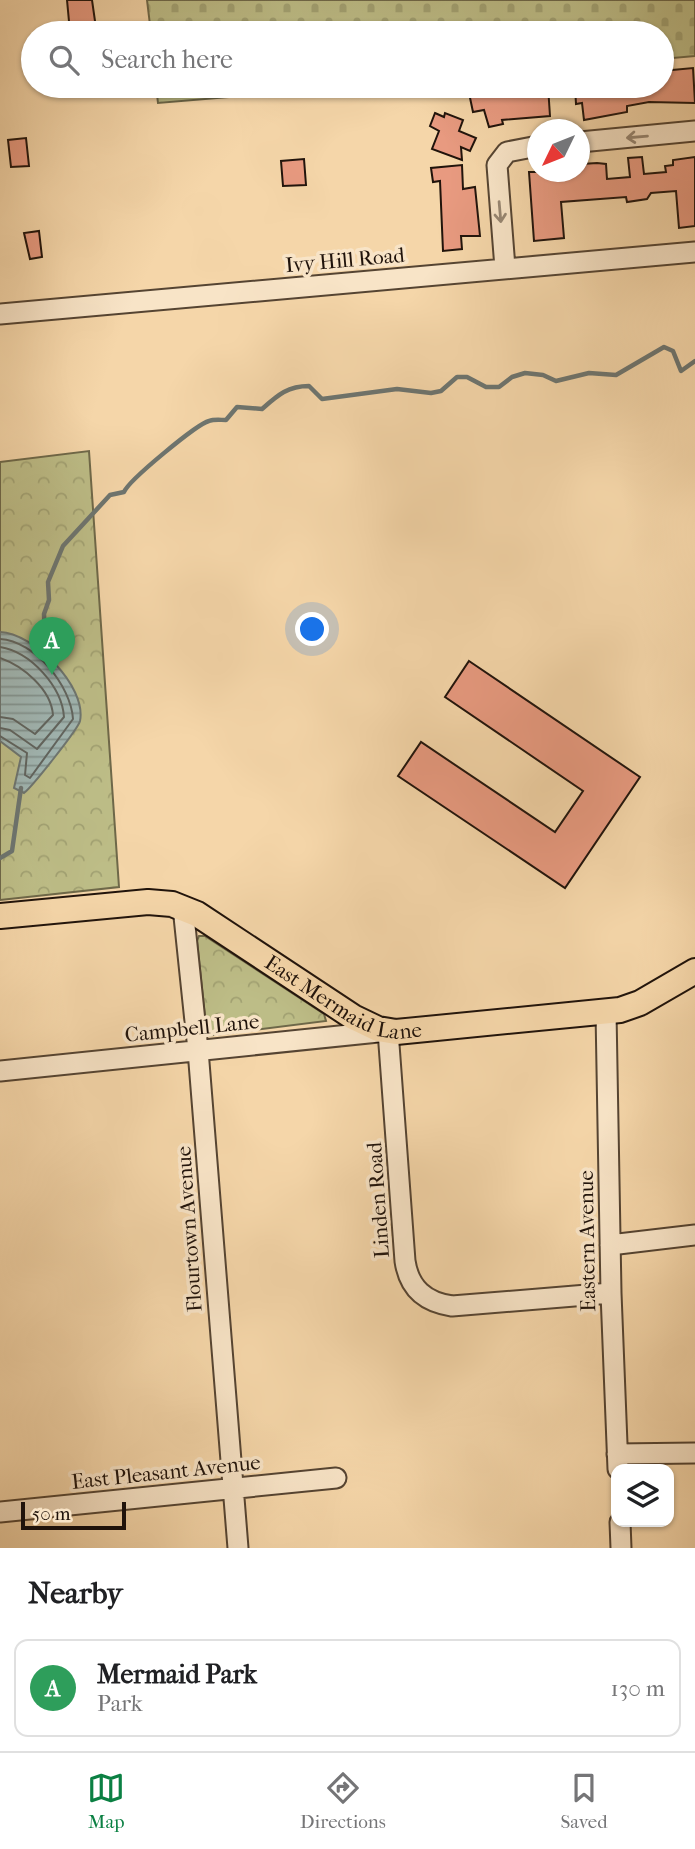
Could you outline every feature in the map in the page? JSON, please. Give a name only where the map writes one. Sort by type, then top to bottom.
[{"type":"main road","name":"East Mermaid Lane","points":[[0,916],[148,902],[183,907],[353,1017],[388,1031],[606,1012],[640,1003],[695,971]]},
{"type":"street","points":[[590,141],[695,131]]},
{"type":"street","points":[[505,268],[497,165],[502,156],[514,149],[527,147]]},
{"type":"street","name":"Ivy Hill Road","points":[[0,314],[695,252]]},
{"type":"street","name":"Flourtown Avenue","points":[[183,907],[198,1050],[238,1548]]},
{"type":"street","name":"Eastern Avenue","points":[[606,1012],[611,1293],[618,1462]]},
{"type":"street","name":"Campbell Lane","points":[[0,1071],[388,1031]]},
{"type":"street","name":"Linden Road","points":[[388,1031],[405,1261],[414,1288],[432,1301],[452,1306],[611,1293]]},
{"type":"street","points":[[610,1245],[695,1235]]},
{"type":"street","points":[[618,1462],[695,1453]]},
{"type":"street","name":"East Pleasant Avenue","points":[[0,1512],[336,1478]]},
{"type":"street","points":[[620,1527],[621,1548]]},
{"type":"green space","points":[[147,0],[695,0],[695,56],[674,58],[674,21],[150,21]]},
{"type":"green space","points":[[157,98],[217,98],[158,103]]},
{"type":"green space","points":[[89,451],[119,887],[0,900],[0,462]]},
{"type":"green space","points":[[199,936],[205,936],[324,1014],[326,1021],[207,1036],[197,941]]},
{"type":"water","points":[[0,632],[27,641],[42,651],[66,678],[80,707],[80,721],[77,726],[24,793],[14,788],[21,757],[0,741]]},
{"type":"building","points":[[67,0],[92,0],[95,21],[69,21]]},
{"type":"building","points":[[693,68],[695,103],[649,102],[627,106],[627,112],[584,119],[582,103],[576,104],[576,98],[674,98],[674,70]]},
{"type":"building","points":[[470,98],[549,98],[550,116],[502,120],[503,124],[489,127],[484,110],[473,112]]},
{"type":"building","points":[[435,113],[444,117],[445,113],[463,120],[459,131],[476,138],[470,151],[461,147],[462,160],[432,149],[439,131],[430,126]]},
{"type":"building","points":[[26,138],[29,166],[11,167],[8,140]]},
{"type":"building","points":[[642,157],[644,174],[666,172],[665,166],[673,165],[673,160],[695,157],[695,226],[679,228],[676,191],[651,193],[647,199],[627,202],[626,197],[561,202],[564,238],[534,241],[530,182],[590,182],[590,163],[597,163],[606,164],[607,179],[630,177],[628,158]]},
{"type":"building","points":[[304,159],[306,185],[283,186],[281,161]]},
{"type":"building","points":[[462,165],[463,189],[475,187],[480,236],[461,236],[462,249],[443,251],[440,181],[433,182],[431,168]]},
{"type":"building","points":[[39,231],[42,257],[30,259],[24,233]]},
{"type":"building","points":[[469,661],[640,777],[565,888],[398,776],[421,742],[555,832],[583,791],[445,697]]},
{"type":"waterway","points":[[37,652],[45,639],[44,614],[49,600],[48,582],[63,546],[110,495],[124,492],[150,465],[202,424],[226,420],[237,407],[262,409],[284,392],[302,386],[309,386],[322,399],[397,389],[431,393],[441,391],[457,377],[467,377],[486,387],[499,387],[512,377],[525,373],[543,375],[556,381],[589,373],[616,375],[664,347],[673,351],[681,371],[695,361]]},
{"type":"waterway","points":[[0,858],[12,851],[21,788]]},
{"type":"place","name":"Mermaid Park","points":[[52,675]]}]
